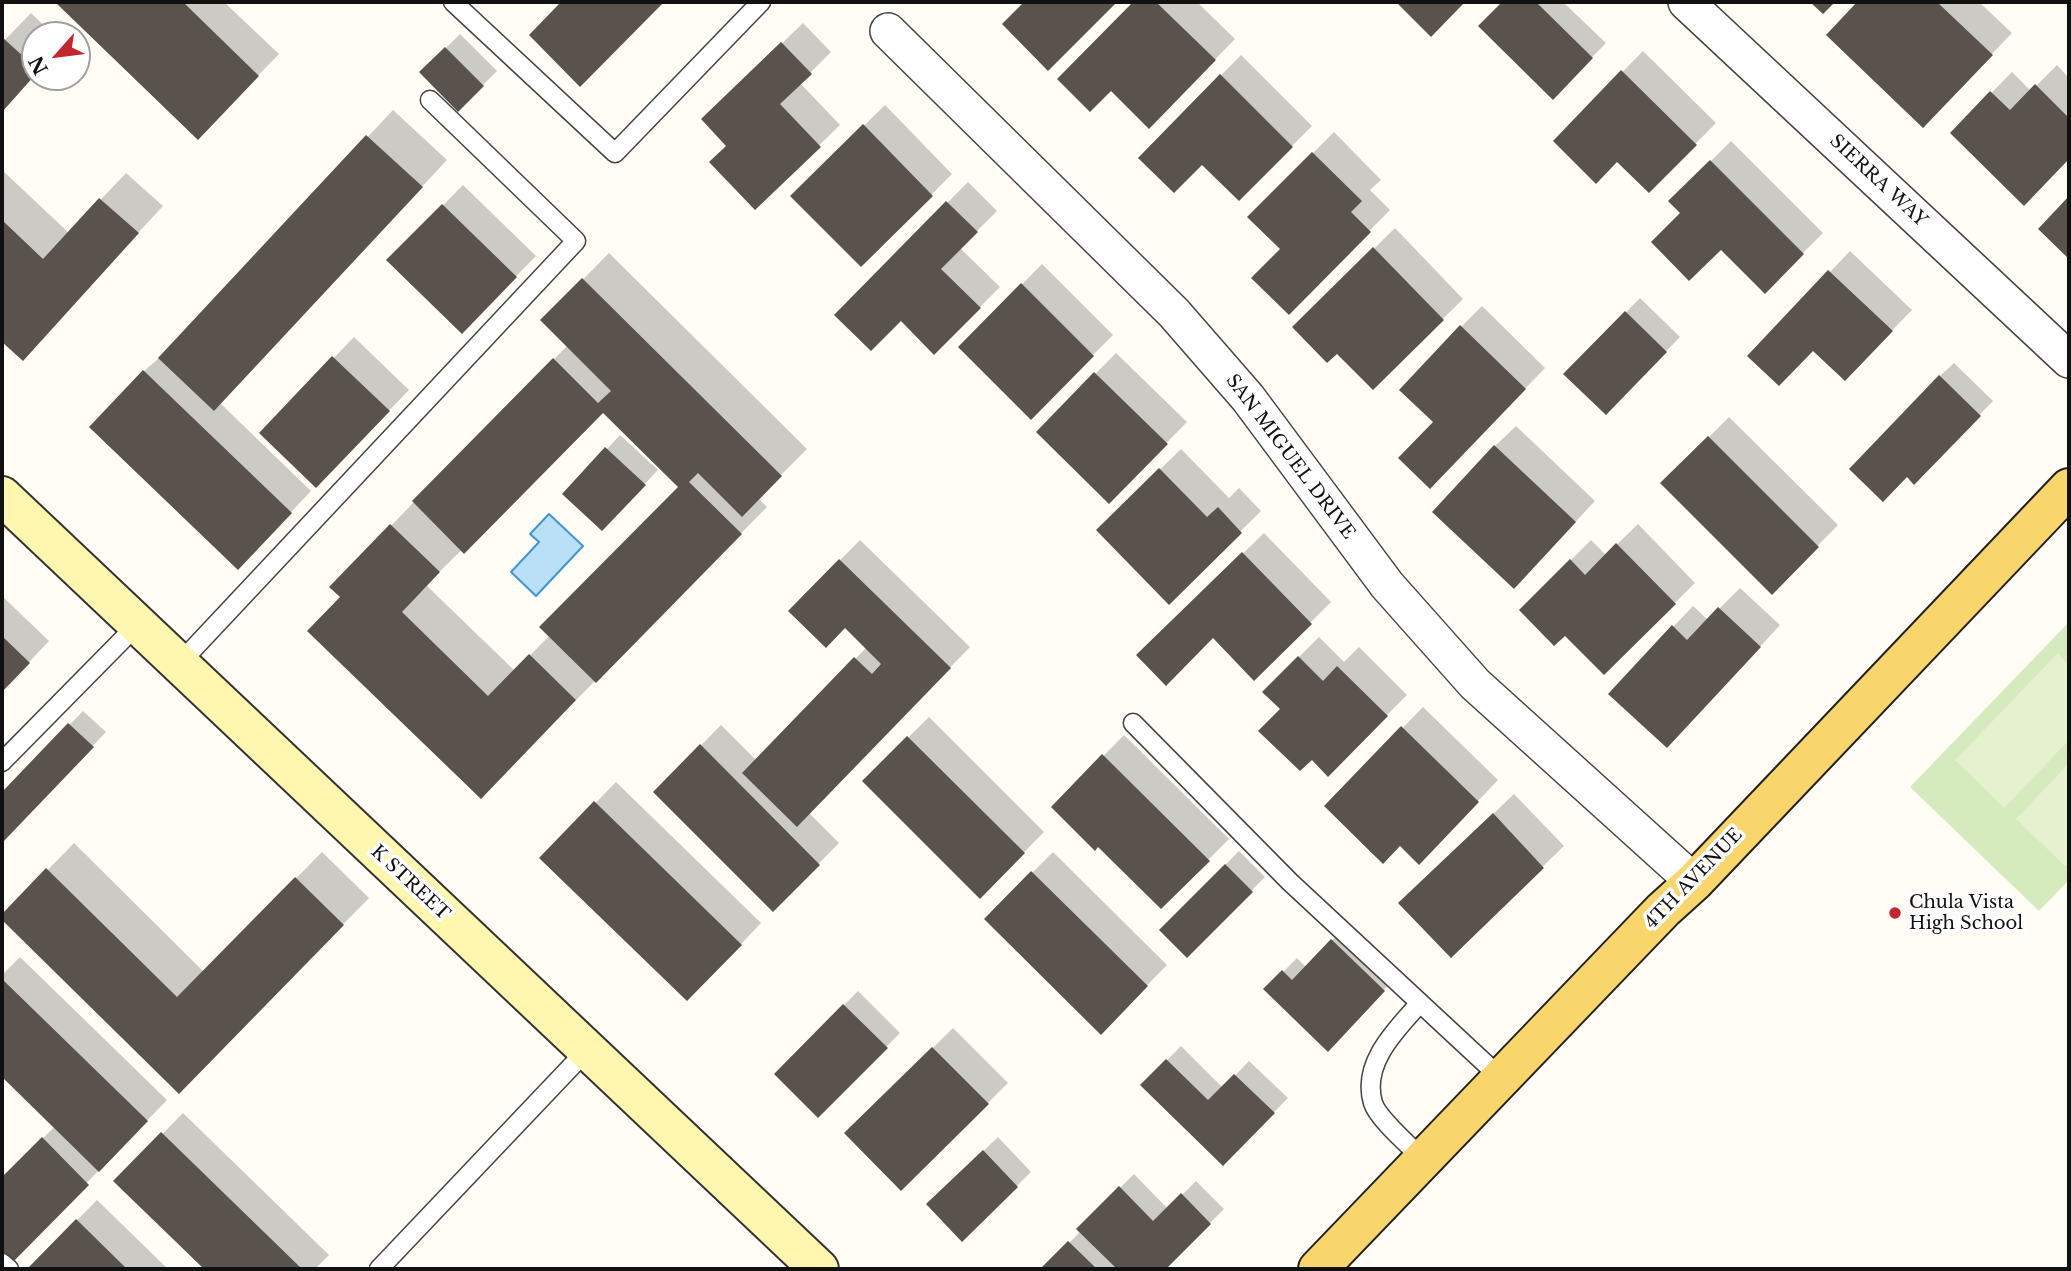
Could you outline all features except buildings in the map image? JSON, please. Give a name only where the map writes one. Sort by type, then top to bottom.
[{"type":"main road","name":"4TH AVENUE","points":[[1318,1269],[1663,910],[1694,882],[2069,488]]},
{"type":"street","name":"SIERRA WAY","points":[[1686,2],[2069,360]]},
{"type":"street","name":"SAN MIGUEL DRIVE","points":[[888,31],[1174,313],[1248,398],[1387,584],[1475,684],[1694,882]]},
{"type":"street","name":"K STREET","points":[[2,496],[819,1269]]},
{"type":"lane","points":[[453,2],[615,153],[761,2]]},
{"type":"lane","points":[[179,664],[576,241],[430,100]]},
{"type":"lane","points":[[2,762],[137,625]]},
{"type":"lane","points":[[1133,723],[1290,882],[1502,1079]]},
{"type":"lane","points":[[1420,1003],[1389,1039],[1374,1065],[1372,1086],[1373,1104],[1391,1128],[1424,1160]]},
{"type":"lane","points":[[379,1269],[587,1050]]},
{"type":"lane","points":[[2,1263],[9,1269]]},
{"type":"green space","points":[[2069,622],[2069,880],[2039,911],[1910,787]]},
{"type":"green space","points":[[2058,653],[2069,665],[2069,740],[2004,808],[1955,760]]},
{"type":"green space","points":[[2069,763],[2069,862],[2065,866],[2016,819]]},
{"type":"water","points":[[549,514],[583,546],[536,596],[511,572],[539,542],[530,534]]},
{"type":"place","name":"Chula Vista High School","points":[[1895,913]]}]
